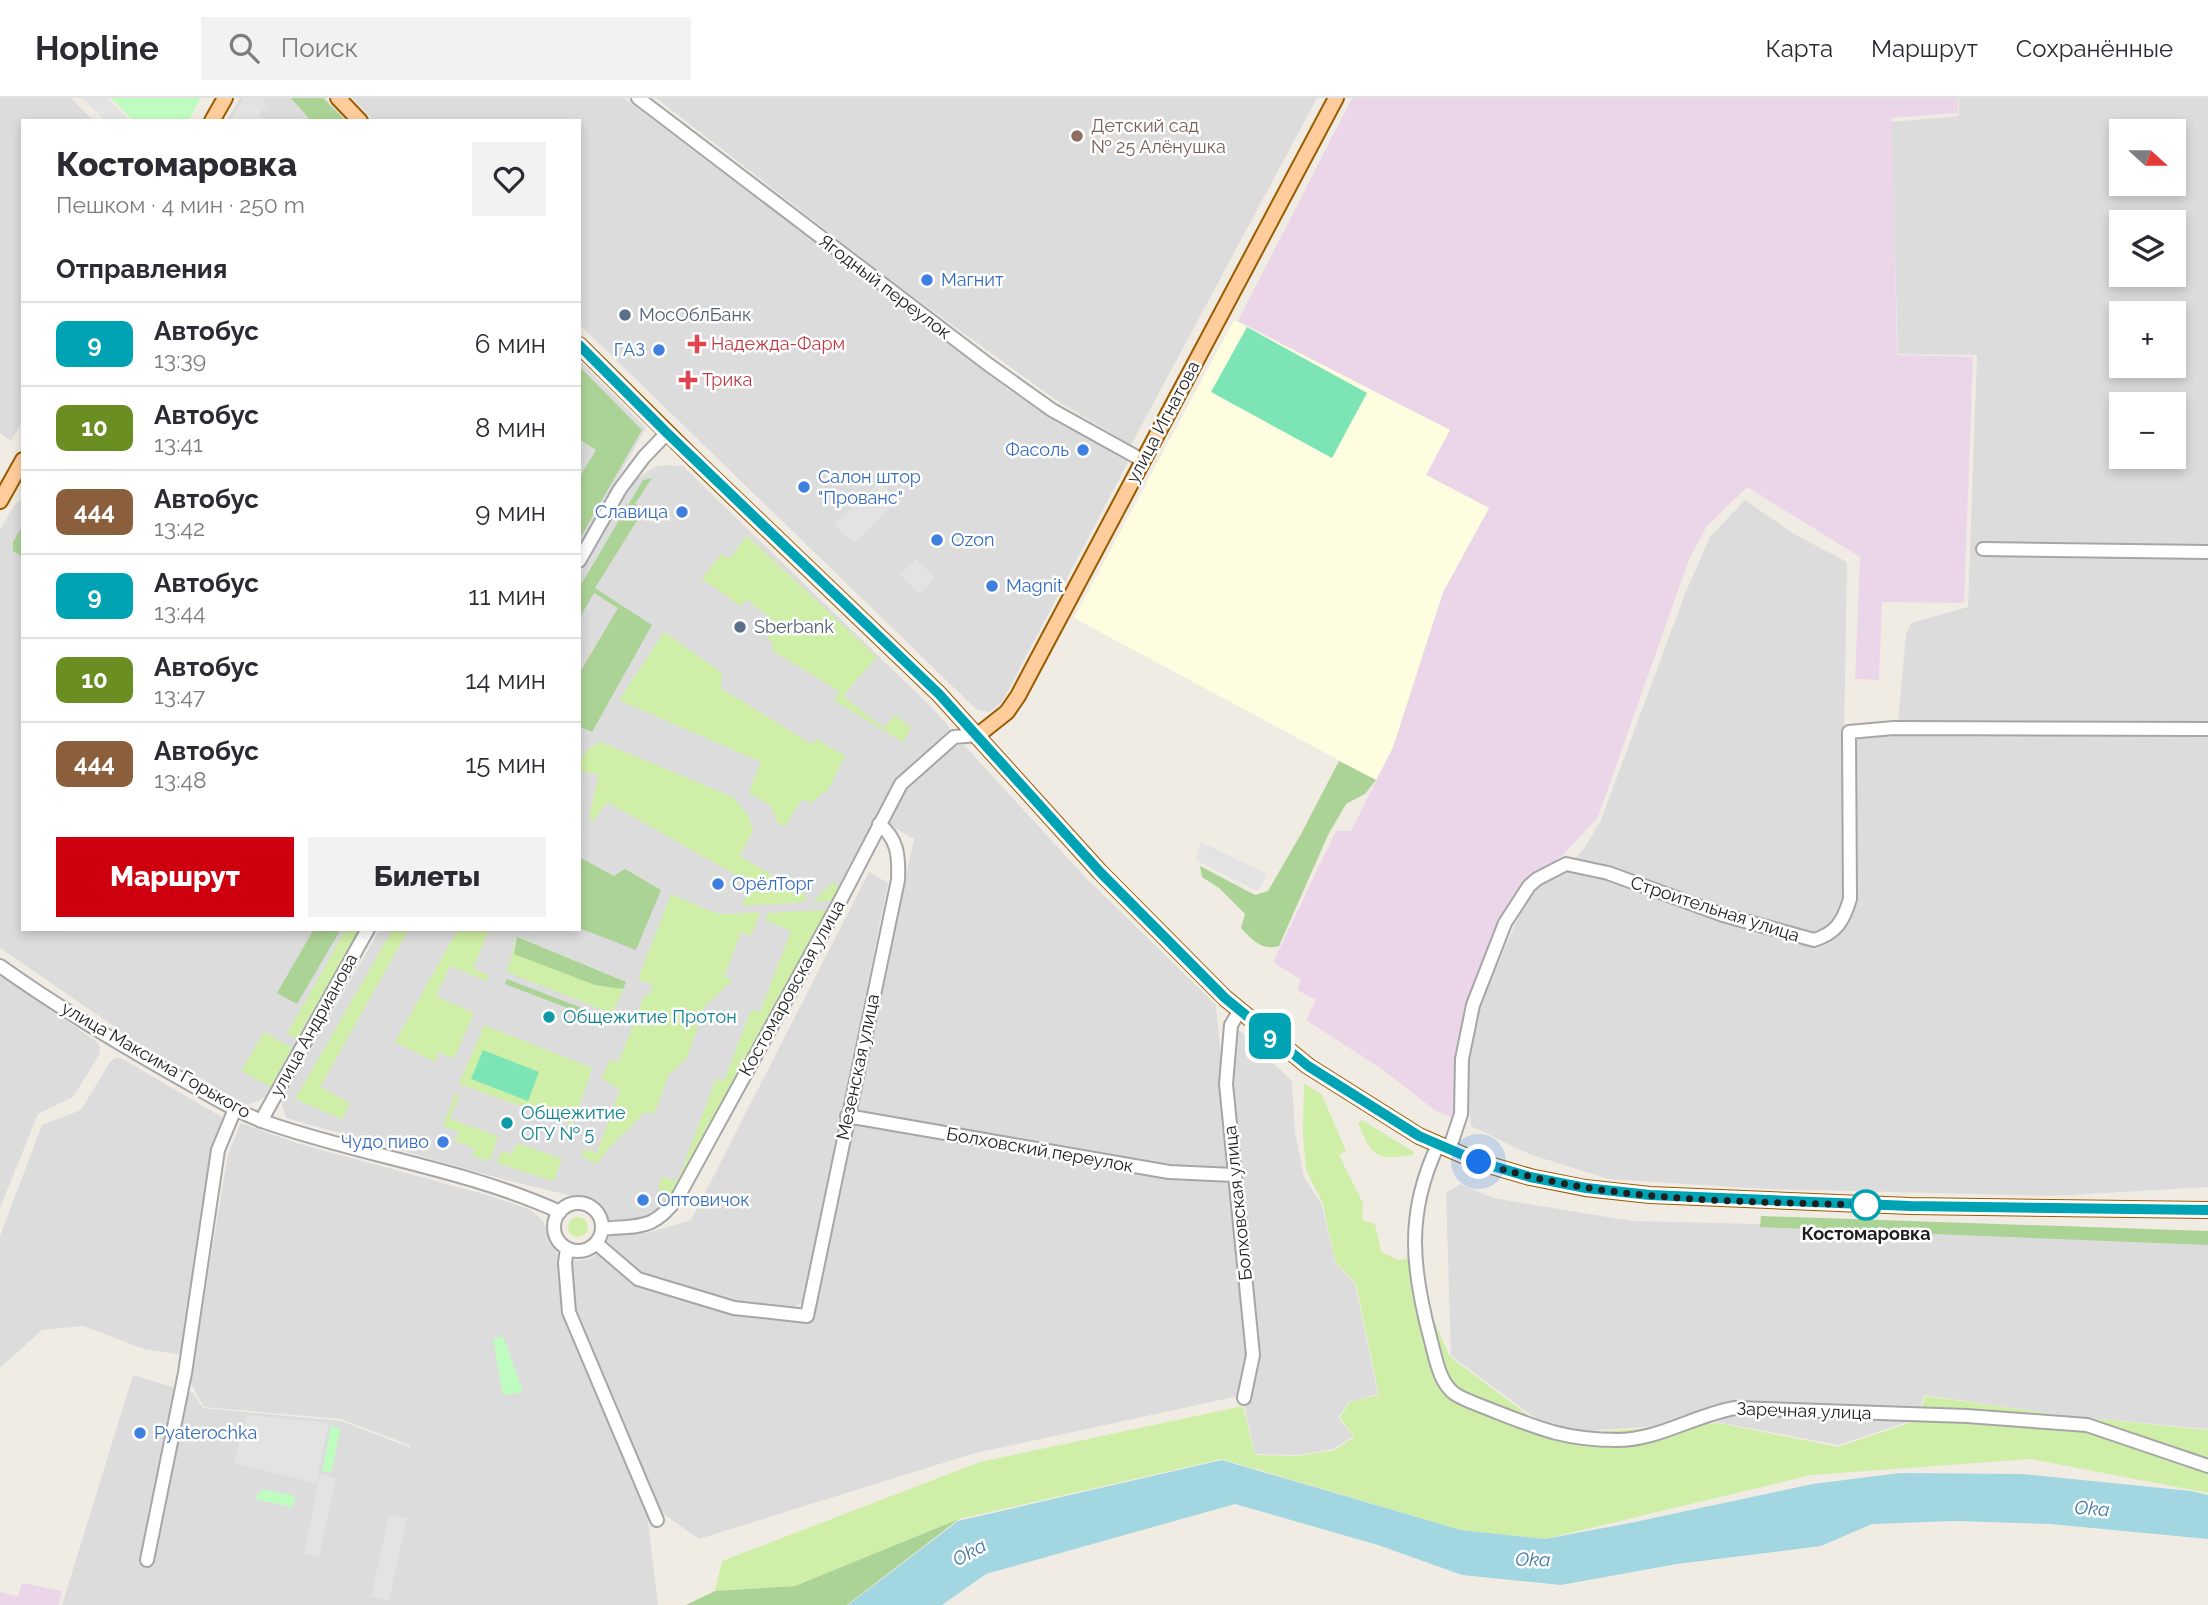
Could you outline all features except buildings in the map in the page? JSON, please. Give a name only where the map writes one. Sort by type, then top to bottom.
[{"type":"main road","points":[[213,119],[225,98]]},
{"type":"main road","points":[[338,98],[358,119]]},
{"type":"main road","name":"улица Игнатова","points":[[978,736],[1006,712],[1018,696],[1336,98]]},
{"type":"main road","points":[[581,347],[939,694],[1100,872],[1240,1010],[1308,1066],[1403,1127],[1444,1147],[1501,1169],[1556,1183],[1650,1195],[1896,1206],[2208,1210]]},
{"type":"main road","points":[[0,501],[18,482]]},
{"type":"street","name":"Ягодный переулок","points":[[638,98],[989,365],[1052,410],[1142,460]]},
{"type":"street","points":[[581,557],[620,489],[644,457],[667,433]]},
{"type":"street","points":[[1983,549],[2208,552]]},
{"type":"street","name":"Строительная улица","points":[[1444,1147],[1461,1114],[1462,1059],[1473,1005],[1505,923],[1529,886],[1537,879],[1566,864],[1608,873],[1723,915],[1814,940],[1828,936],[1839,927],[1850,899],[1849,732],[1894,728],[2208,729]]},
{"type":"street","name":"Костомаровская улица","points":[[602,1229],[647,1225],[669,1209],[838,905],[901,784],[954,737],[978,736]]},
{"type":"street","name":"Мезенская улица","points":[[596,1242],[638,1279],[734,1308],[807,1316],[898,880],[897,845],[889,832],[879,824]]},
{"type":"street","name":"улица Андрианова","points":[[261,1121],[367,931]]},
{"type":"street","name":"улица Максима Горького","points":[[0,966],[115,1041],[261,1121],[299,1134],[494,1186],[560,1212]]},
{"type":"street","name":"Болховская улица","points":[[1240,1010],[1231,1025],[1226,1084],[1253,1355],[1244,1398]]},
{"type":"street","points":[[147,1560],[185,1373],[218,1150],[235,1109]]},
{"type":"street","name":"Болховский переулок","points":[[847,1116],[1169,1172],[1234,1175]]},
{"type":"street","name":"Заречная улица","points":[[1444,1147],[1426,1171],[1416,1206],[1415,1252],[1419,1296],[1442,1376],[1454,1393],[1542,1430],[1572,1438],[1621,1440],[1662,1431],[1715,1412],[1735,1408],[1967,1416],[2087,1424],[2208,1466]]},
{"type":"street","points":[[574,1203],[590,1206],[600,1217],[602,1229],[596,1242],[583,1250],[567,1248],[557,1238],[556,1218],[574,1203]]},
{"type":"street","points":[[567,1248],[565,1263],[569,1312],[657,1520]]},
{"type":"shaded area","points":[[0,98],[71,98],[92,119],[21,119],[21,424],[11,441],[0,433]]},
{"type":"shaded area","points":[[82,98],[107,98],[128,119],[104,119]]},
{"type":"shaded area","points":[[240,98],[325,98],[345,119],[227,119]]},
{"type":"shaded area","points":[[244,98],[264,98],[266,107],[259,113],[264,119],[231,119]]},
{"type":"shaded area","points":[[352,98],[624,98],[1009,390],[1128,462],[1002,702],[989,712],[977,710],[581,326],[581,119],[372,119]]},
{"type":"shaded area","points":[[656,98],[1317,98],[1131,445],[1056,400],[897,285]]},
{"type":"shaded area","points":[[1352,98],[1958,98],[1958,113],[1892,118],[1897,355],[1973,357],[1964,603],[1882,602],[1879,680],[1855,679],[1860,557],[1747,487],[1707,526],[1689,559],[1598,817],[1565,853],[1523,887],[1469,1000],[1461,1031],[1452,1117],[1436,1111],[1383,1070],[1306,1020],[1316,1000],[1297,990],[1301,980],[1273,962],[1336,831],[1351,831],[1393,747],[1443,592],[1489,508],[1426,475],[1449,430],[1238,321]]},
{"type":"shaded area","points":[[1959,98],[2208,98],[2208,727],[1898,722],[1906,635],[1911,623],[1968,607],[1977,355],[1898,354],[1891,122],[1959,116]]},
{"type":"shaded area","points":[[1234,320],[1450,430],[1426,475],[1489,508],[1443,592],[1393,747],[1376,780],[1074,618]]},
{"type":"shaded area","points":[[581,362],[646,428],[581,542]]},
{"type":"shaded area","points":[[657,466],[683,466],[929,705],[951,731],[890,788],[833,902],[673,1197],[643,1219],[609,1222],[604,1209],[589,1200],[514,1182],[286,1118],[281,1102],[379,931],[581,931],[581,573],[625,493],[640,476]]},
{"type":"shaded area","points":[[879,482],[898,500],[854,543],[834,525]]},
{"type":"shaded area","points":[[21,500],[21,931],[360,931],[270,1093],[258,1101],[247,1105],[137,1042],[0,948],[0,530],[15,504]]},
{"type":"shaded area","points":[[1745,500],[1794,534],[1847,562],[1844,741],[1921,733],[2208,737],[2208,1187],[2052,1196],[1765,1189],[1608,1179],[1529,1154],[1471,1126],[1465,1076],[1478,1008],[1529,893],[1567,868],[1585,847],[1601,820],[1685,594],[1710,537]]},
{"type":"shaded area","points":[[916,559],[935,578],[920,594],[900,575]]},
{"type":"shaded area","points":[[964,745],[1087,879],[1216,1005],[1232,1173],[1168,1171],[854,1112],[914,839],[887,823],[905,789],[954,746]]},
{"type":"shaded area","points":[[1201,842],[1267,874],[1258,891],[1196,860]]},
{"type":"shaded area","points":[[869,872],[888,883],[804,1301],[790,1310],[736,1303],[640,1275],[606,1244],[610,1233],[647,1233],[691,1220]]},
{"type":"shaded area","points":[[0,975],[97,1042],[100,1047],[99,1055],[73,1097],[38,1114],[0,1208]]},
{"type":"shaded area","points":[[1235,1026],[1292,1081],[1295,1132],[1304,1177],[1322,1205],[1335,1262],[1355,1284],[1378,1394],[1349,1402],[1338,1417],[1353,1436],[1334,1449],[1297,1455],[1255,1454],[1241,1391],[1254,1338],[1229,1066]]},
{"type":"shaded area","points":[[115,1058],[121,1058],[225,1119],[213,1153],[181,1355],[144,1349],[83,1326],[42,1330],[0,1368],[0,1236],[42,1125],[81,1110]]},
{"type":"shaded area","points":[[241,1123],[296,1143],[487,1195],[531,1210],[543,1221],[559,1259],[564,1313],[646,1504],[658,1605],[62,1605],[133,1375],[193,1393],[203,1408],[341,1421],[409,1447],[410,1451],[410,1445],[340,1419],[204,1407],[190,1382],[228,1154]]},
{"type":"shaded area","points":[[852,1124],[1171,1174],[1234,1175],[1252,1339],[1239,1396],[975,1453],[699,1539],[658,1510],[574,1312],[572,1261],[589,1259],[597,1254],[633,1282],[734,1313],[811,1322]]},
{"type":"shaded area","points":[[1460,1184],[1493,1198],[1632,1221],[2208,1235],[2208,1429],[2067,1416],[1924,1395],[1917,1419],[1838,1445],[1717,1422],[1556,1433],[1451,1356],[1446,1193]]},
{"type":"shaded area","points":[[246,1415],[329,1423],[316,1483],[234,1463]]},
{"type":"shaded area","points":[[320,1474],[336,1478],[319,1557],[304,1554]]},
{"type":"shaded area","points":[[389,1515],[407,1518],[389,1601],[371,1597]]},
{"type":"shaded area","points":[[22,1583],[62,1591],[59,1605],[0,1605],[0,1592],[18,1596]]},
{"type":"green space","points":[[111,98],[201,98],[189,119],[132,119]]},
{"type":"green space","points":[[291,98],[323,98],[344,119],[309,119]]},
{"type":"green space","points":[[1247,327],[1367,393],[1332,458],[1211,392]]},
{"type":"green space","points":[[581,368],[642,430],[581,537],[581,475],[596,450],[581,440]]},
{"type":"green space","points":[[652,478],[635,504],[643,511],[595,588],[652,625],[592,732],[581,727],[581,671],[618,608],[594,593],[581,616],[581,585],[643,480]]},
{"type":"green space","points":[[21,528],[21,556],[13,551],[13,542]]},
{"type":"green space","points":[[747,536],[877,657],[844,697],[884,728],[895,715],[911,728],[903,742],[835,701],[839,691],[771,650],[774,643],[767,639],[772,631],[762,624],[767,615],[746,599],[741,606],[702,579],[721,554],[729,559]]},
{"type":"green space","points":[[664,632],[722,673],[721,688],[811,744],[817,739],[845,756],[829,788],[811,803],[802,799],[785,826],[778,824],[771,806],[749,792],[761,762],[619,700]]},
{"type":"green space","points":[[601,742],[733,797],[749,817],[753,831],[740,856],[808,897],[803,902],[742,906],[752,884],[607,802],[593,822],[589,817],[599,775],[581,770],[581,760],[592,747]]},
{"type":"green space","points":[[1339,761],[1376,780],[1365,794],[1346,804],[1328,835],[1279,946],[1262,946],[1241,928],[1245,914],[1219,888],[1202,877],[1200,866],[1255,895],[1268,891]]},
{"type":"green space","points":[[581,858],[614,876],[625,869],[661,890],[636,950],[581,929]]},
{"type":"green space","points":[[833,883],[840,886],[833,900],[812,902]]},
{"type":"green space","points":[[671,894],[722,914],[760,912],[751,936],[741,932],[724,977],[733,980],[705,1006],[687,1058],[668,1076],[655,1113],[645,1112],[597,1164],[582,1157],[584,1149],[597,1153],[620,1090],[602,1078],[609,1060],[619,1062],[644,995],[648,996],[653,985],[638,979]]},
{"type":"green space","points":[[829,910],[672,1196],[658,1189],[662,1177],[676,1181],[679,1177],[716,1079],[724,1081],[751,1010],[760,1012],[791,931],[765,920],[768,913]]},
{"type":"green space","points":[[313,931],[340,931],[297,1004],[277,993]]},
{"type":"green space","points":[[345,931],[358,931],[297,1039],[287,1034]]},
{"type":"green space","points":[[392,931],[408,931],[320,1087],[350,1103],[342,1119],[295,1099]]},
{"type":"green space","points":[[457,931],[488,931],[473,969],[489,975],[487,981],[450,966],[436,996],[474,1013],[454,1059],[439,1052],[435,1062],[395,1042]]},
{"type":"green space","points":[[517,937],[626,982],[613,1014],[507,972]]},
{"type":"green space","points":[[517,937],[626,982],[623,989],[595,985],[514,954]]},
{"type":"green space","points":[[507,979],[608,1018],[607,1023],[505,984]]},
{"type":"green space","points":[[484,1025],[592,1068],[573,1125],[459,1084]]},
{"type":"green space","points":[[264,1032],[292,1048],[271,1087],[241,1071]]},
{"type":"green space","points":[[483,1050],[539,1072],[528,1101],[471,1079]]},
{"type":"green space","points":[[1304,1083],[1322,1095],[1346,1151],[1339,1155],[1363,1203],[1362,1220],[1375,1224],[1381,1252],[1399,1260],[1412,1258],[1413,1273],[1450,1357],[1555,1435],[1718,1423],[1838,1447],[1918,1420],[1925,1396],[2068,1416],[2208,1430],[2208,1493],[2031,1459],[1811,1475],[1545,1539],[1461,1530],[1222,1459],[959,1519],[795,1586],[715,1591],[722,1561],[980,1462],[1243,1406],[1255,1455],[1298,1456],[1335,1450],[1354,1437],[1340,1417],[1350,1402],[1379,1395],[1356,1284],[1335,1261],[1323,1204],[1306,1170],[1303,1133]]},
{"type":"green space","points":[[455,1094],[459,1095],[450,1119],[498,1136],[490,1161],[472,1156],[474,1148],[455,1141],[459,1132],[443,1126]]},
{"type":"green space","points":[[1362,1120],[1414,1152],[1413,1155],[1390,1157],[1376,1154],[1367,1143],[1358,1123]]},
{"type":"green space","points":[[517,1143],[562,1159],[554,1181],[497,1163],[501,1151],[512,1154]]},
{"type":"green space","points":[[1761,1216],[2208,1231],[2208,1245],[1760,1227]]},
{"type":"green space","points":[[578,1217],[585,1220],[588,1227],[585,1234],[578,1237],[571,1234],[568,1227],[571,1220]]},
{"type":"green space","points":[[503,1336],[523,1392],[503,1395],[493,1339]]},
{"type":"green space","points":[[331,1426],[341,1428],[331,1473],[322,1471]]},
{"type":"green space","points":[[263,1489],[295,1496],[293,1507],[254,1499]]},
{"type":"green space","points":[[959,1519],[847,1605],[686,1605],[715,1591],[795,1586]]},
{"type":"water","name":"Oka","points":[[1222,1460],[1461,1530],[1545,1539],[1813,1484],[1900,1473],[2021,1474],[2191,1491],[2208,1495],[2208,1539],[2050,1524],[1955,1521],[1872,1524],[1821,1546],[1677,1564],[1561,1585],[1462,1575],[1378,1545],[1235,1504],[986,1574],[942,1605],[848,1605],[958,1521]]},
{"type":"bus line","name":"9","points":[[581,347],[939,694],[1100,872],[1225,998],[1308,1066],[1419,1136],[1479,1162],[1530,1177],[1586,1188],[1650,1195],[1910,1206],[2208,1210]]},
{"type":"place","name":"Детский сад № 25 Алёнушка","points":[[1077,136]]},
{"type":"place","name":"Магнит","points":[[927,280]]},
{"type":"place","name":"МосОблБанк","points":[[625,315]]},
{"type":"place","name":"Надежда-Фарм","points":[[697,344]]},
{"type":"place","name":"ГАЗ","points":[[659,350]]},
{"type":"place","name":"Трика","points":[[688,380]]},
{"type":"place","name":"Фасоль","points":[[1083,450]]},
{"type":"place","name":"Салон штор \"Прованс\"","points":[[804,487]]},
{"type":"place","name":"Славица","points":[[682,512]]},
{"type":"place","name":"Ozon","points":[[937,540]]},
{"type":"place","name":"Magnit","points":[[992,586]]},
{"type":"place","name":"Sberbank","points":[[740,627]]},
{"type":"place","name":"ОрёлТорг","points":[[718,884]]},
{"type":"place","name":"Общежитие Протон","points":[[549,1017]]},
{"type":"place","name":"Общежитие ОГУ № 5","points":[[507,1123]]},
{"type":"place","name":"Чудо пиво","points":[[443,1142]]},
{"type":"place","name":"Оптовичок","points":[[643,1200]]},
{"type":"place","name":"Костомаровка","points":[[1866,1205]]},
{"type":"place","name":"Pyaterochka","points":[[140,1433]]},
{"type":"route","points":[[1479,1162],[1556,1183],[1618,1192],[1704,1199],[1866,1205]]}]
